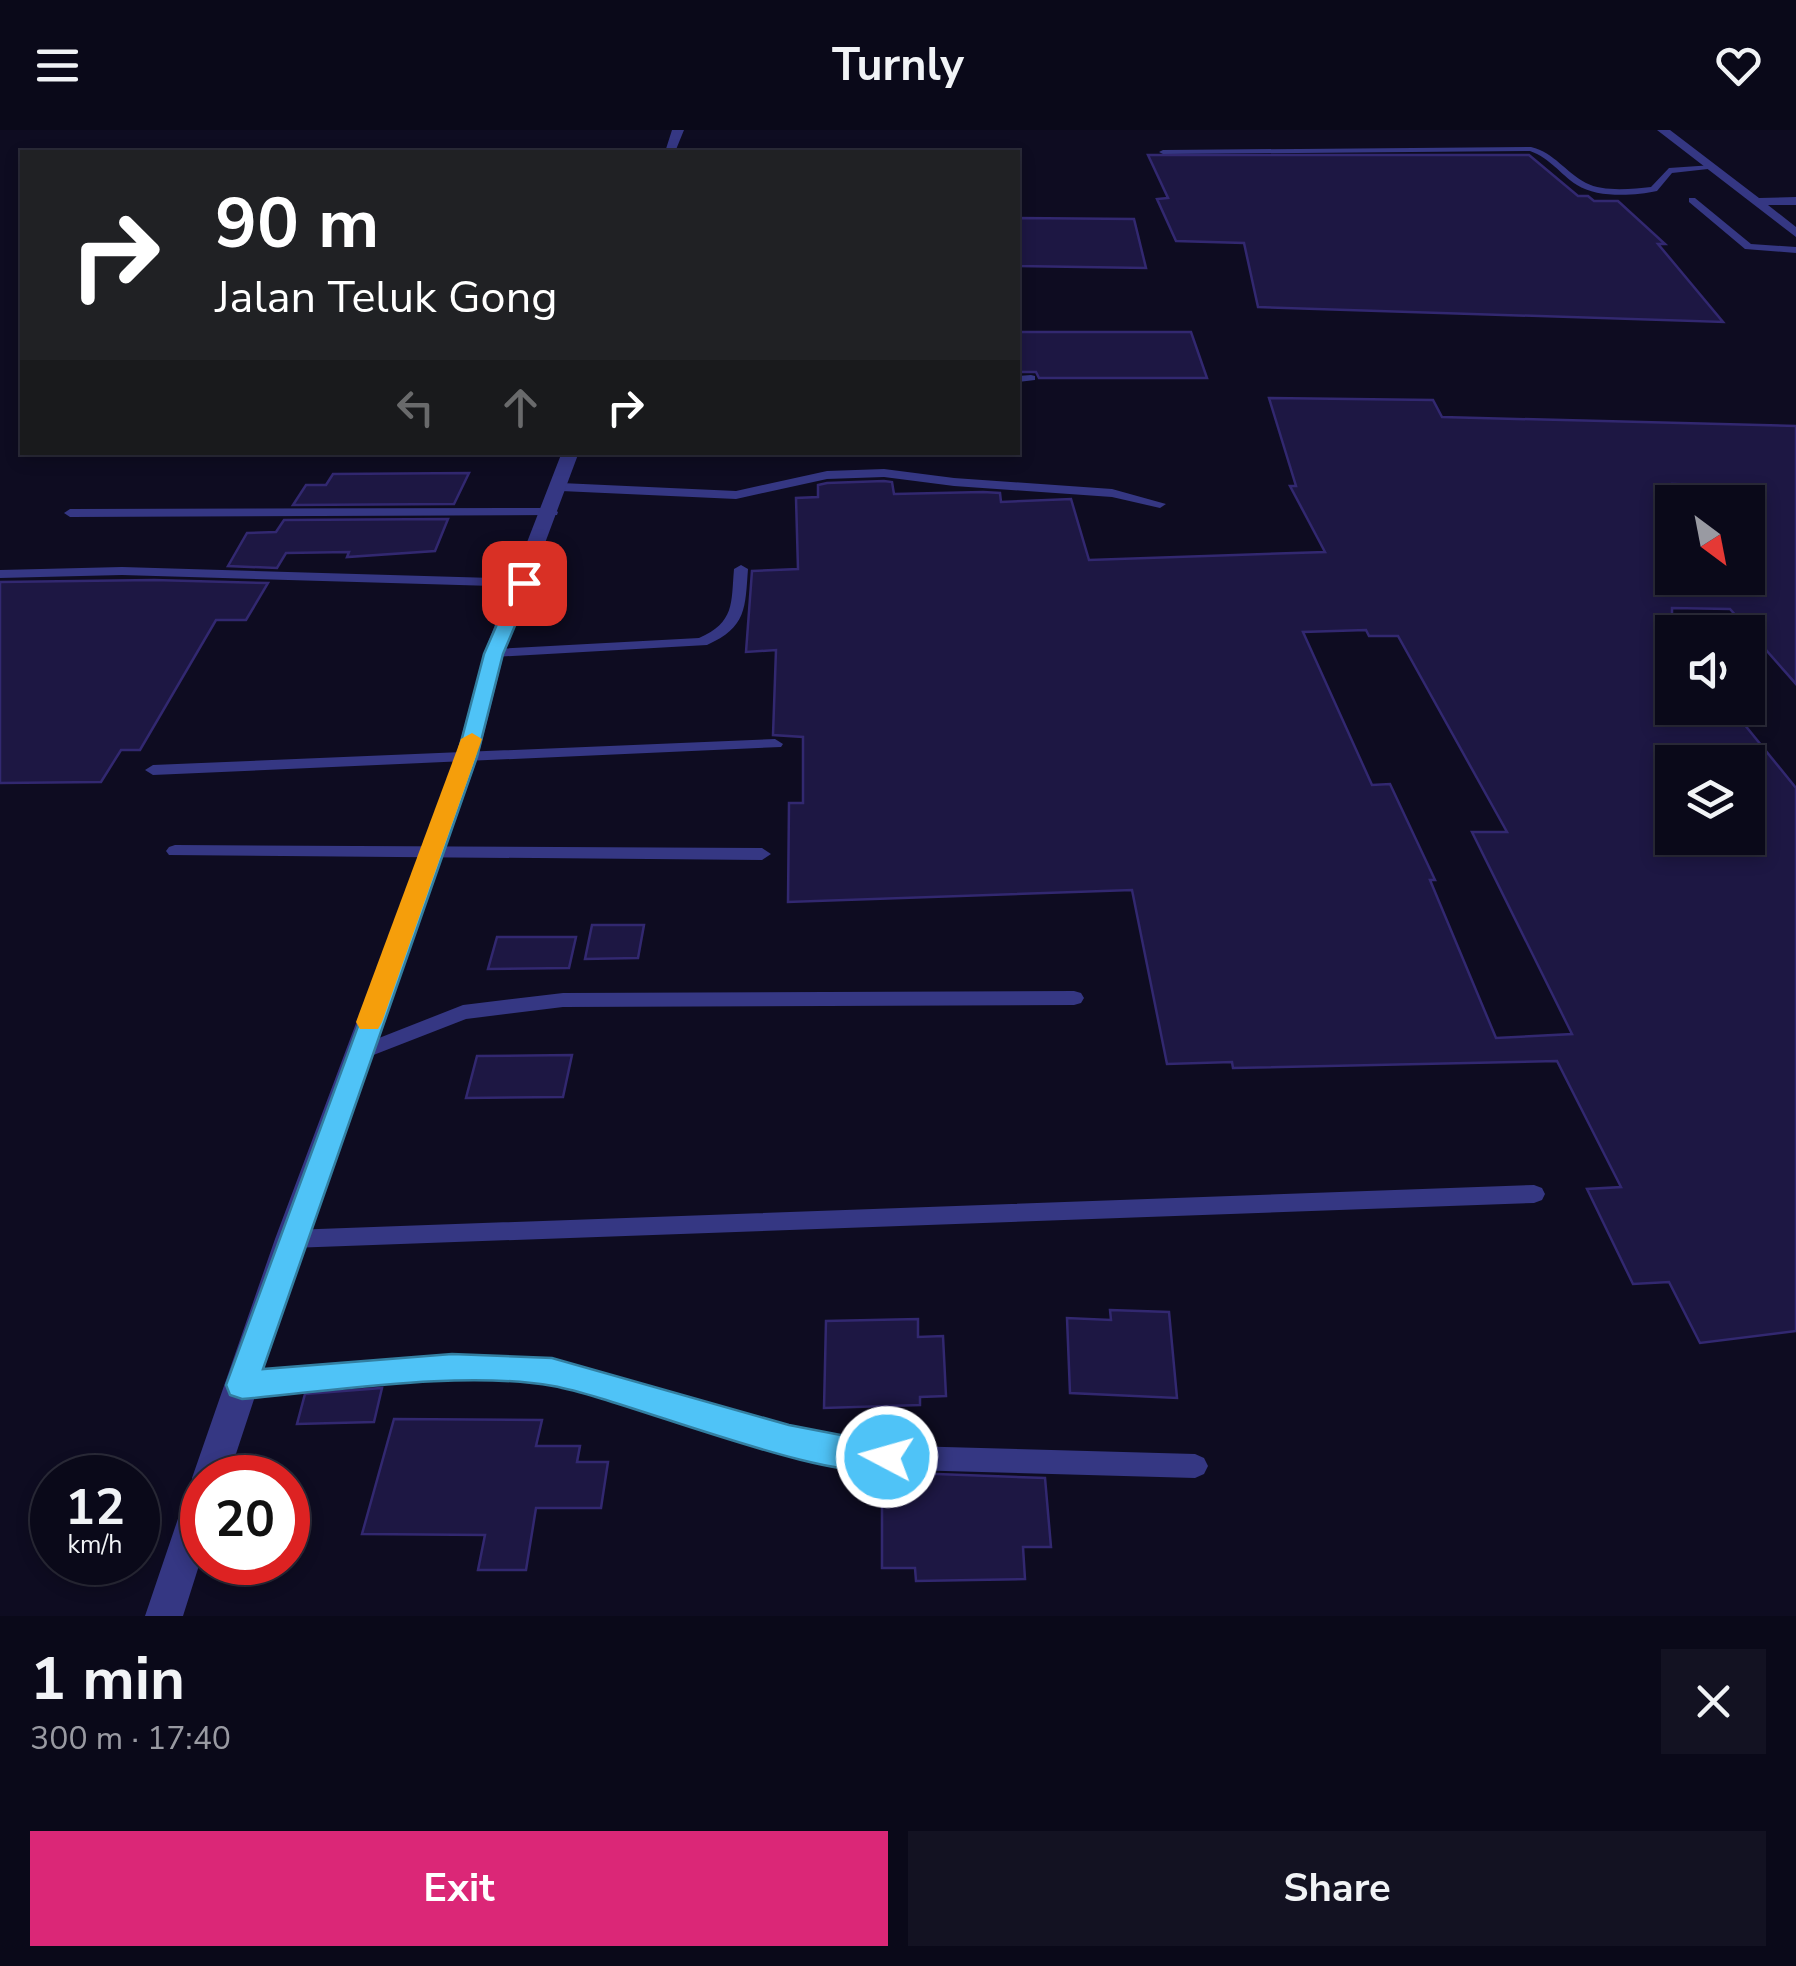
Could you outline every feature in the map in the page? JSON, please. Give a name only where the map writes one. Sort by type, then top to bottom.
[{"type":"street","points":[[1663,130],[1796,233]]},
{"type":"street","points":[[1755,202],[1796,201]]},
{"type":"street","points":[[218,1455],[291,1239],[467,757],[494,654],[570,455]]},
{"type":"street","points":[[164,1616],[180,1568]]},
{"type":"lane","points":[[1163,152],[1531,150],[1545,153],[1583,185],[1595,190],[1656,189],[1674,170],[1713,168]]},
{"type":"lane","points":[[1692,200],[1748,247],[1796,250]]},
{"type":"lane","points":[[1020,378],[1031,378]]},
{"type":"lane","points":[[70,513],[736,495],[827,475],[884,473],[970,484],[1112,493],[1160,504]]},
{"type":"lane","points":[[494,654],[702,642],[736,622],[741,569]]},
{"type":"lane","points":[[0,574],[122,571],[524,583]]},
{"type":"lane","points":[[153,770],[775,744]]},
{"type":"lane","points":[[175,851],[762,854]]},
{"type":"lane","points":[[358,1054],[463,1012],[563,1000],[1074,998]]},
{"type":"lane","points":[[291,1239],[1534,1194]]},
{"type":"lane","points":[[242,1385],[452,1368],[507,1368],[552,1372],[606,1385],[829,1450],[908,1458],[1195,1466]]},
{"type":"building","points":[[1148,155],[1529,155],[1578,196],[1618,201],[1665,244],[1658,244],[1723,322],[1258,307],[1244,243],[1176,241],[1157,199],[1168,198]]},
{"type":"building","points":[[1020,218],[1134,219],[1146,268],[1020,266]]},
{"type":"building","points":[[1020,332],[1191,332],[1207,378],[1039,378],[1036,372],[1020,372]]},
{"type":"building","points":[[1269,398],[1433,400],[1442,417],[1796,426],[1796,684],[1765,649],[1765,615],[1735,615],[1730,609],[1672,608],[1672,615],[1655,615],[1655,725],[1745,725],[1761,745],[1655,745],[1655,855],[1765,855],[1765,750],[1796,788],[1796,1331],[1700,1343],[1669,1282],[1633,1284],[1587,1189],[1621,1187],[1557,1061],[1233,1068],[1232,1062],[1167,1064],[1132,890],[788,902],[789,803],[803,803],[803,737],[773,735],[776,650],[746,652],[752,571],[798,569],[796,498],[818,497],[818,485],[827,483],[884,481],[892,482],[894,494],[1000,493],[1001,502],[1071,499],[1089,560],[1325,552],[1290,486],[1296,486]],"holes":[[[1366,630],[1369,636],[1398,636],[1507,832],[1472,832],[1572,1034],[1496,1038],[1430,880],[1435,880],[1390,784],[1372,785],[1303,632]]]},
{"type":"building","points":[[469,473],[454,504],[293,505],[306,485],[326,485],[333,474]]},
{"type":"building","points":[[448,519],[435,551],[347,557],[349,552],[286,553],[277,568],[228,566],[247,533],[276,532],[284,520]]},
{"type":"building","points":[[0,582],[268,583],[246,620],[216,620],[140,750],[121,750],[101,782],[0,783]]},
{"type":"building","points":[[592,925],[644,925],[638,958],[585,959]]},
{"type":"building","points":[[497,937],[576,937],[569,968],[488,969]]},
{"type":"building","points":[[572,1055],[563,1097],[466,1098],[477,1056]]},
{"type":"building","points":[[1110,1310],[1169,1312],[1177,1398],[1070,1393],[1067,1318],[1111,1320]]},
{"type":"building","points":[[918,1319],[918,1337],[943,1336],[946,1396],[920,1397],[920,1405],[824,1408],[826,1321]]},
{"type":"building","points":[[382,1388],[374,1422],[297,1424],[305,1394]]},
{"type":"building","points":[[394,1419],[542,1420],[536,1446],[580,1446],[577,1462],[608,1462],[601,1508],[536,1508],[526,1570],[478,1570],[485,1535],[362,1534]]},
{"type":"building","points":[[882,1472],[1045,1478],[1051,1547],[1023,1547],[1025,1579],[916,1581],[915,1568],[882,1568]]},
{"type":"slow traffic","points":[[369,1022],[472,739]]},
{"type":"route","points":[[524,583],[494,654],[467,757],[304,1202],[242,1385],[452,1368],[552,1372],[789,1440],[829,1450],[887,1457]]}]
